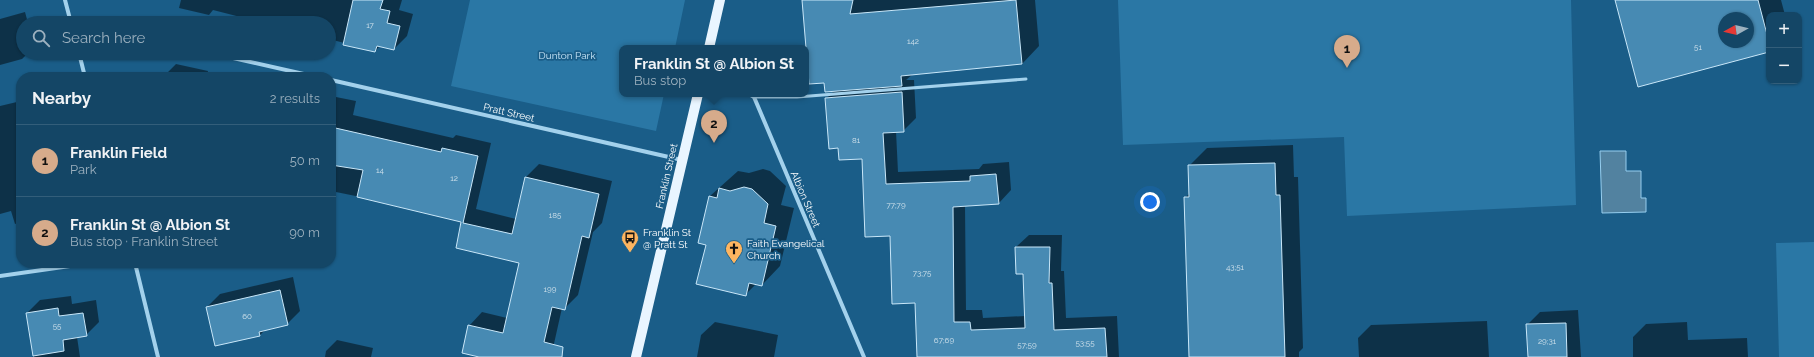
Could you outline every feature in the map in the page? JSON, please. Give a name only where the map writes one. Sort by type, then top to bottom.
[{"type":"main road","points":[[710,45],[720,0]]},
{"type":"main road","name":"Franklin Street","points":[[636,357],[697,97]]},
{"type":"street","points":[[65,0],[69,16]]},
{"type":"street","points":[[81,60],[85,72]]},
{"type":"street","points":[[242,60],[295,72]]},
{"type":"street","name":"Pratt Street","points":[[336,81],[683,160]]},
{"type":"street","name":"Albion Street","points":[[754,97],[864,357]]},
{"type":"street","points":[[0,276],[56,268]]},
{"type":"street","points":[[136,268],[158,357]]},
{"type":"lane","points":[[809,96],[1026,79]]},
{"type":"lane","points":[[754,97],[797,97]]},
{"type":"green space","name":"Dunton Park","points":[[470,0],[685,0],[676,45],[619,45],[619,97],[663,97],[656,131],[451,86]]},
{"type":"green space","points":[[1118,0],[1571,0],[1576,205],[1347,216],[1344,137],[1123,145]]},
{"type":"green space","points":[[1814,242],[1814,357],[1779,357],[1776,243]]},
{"type":"shaded area","points":[[1600,151],[1626,151],[1626,171],[1641,171],[1641,198],[1646,198],[1646,212],[1602,213]]},
{"type":"building","points":[[353,0],[383,0],[380,9],[390,11],[387,23],[400,26],[394,50],[377,46],[375,52],[343,45]]},
{"type":"building","points":[[802,0],[853,0],[850,14],[1016,0],[1022,64],[901,76],[902,86],[825,92],[824,83],[809,84],[809,45],[806,45]]},
{"type":"building","points":[[1615,0],[1758,0],[1766,31],[1766,53],[1638,87]]},
{"type":"building","points":[[902,92],[904,132],[883,133],[886,184],[970,181],[970,176],[996,174],[999,204],[953,207],[954,322],[970,322],[971,330],[1025,328],[1023,274],[1016,274],[1015,247],[1050,247],[1049,283],[1052,283],[1054,330],[1105,328],[1107,357],[917,357],[915,303],[892,304],[890,236],[865,237],[862,159],[839,160],[838,148],[829,149],[825,98]]},
{"type":"building","points":[[336,128],[441,152],[442,148],[478,156],[463,223],[512,234],[525,177],[599,194],[589,238],[582,236],[565,310],[552,307],[544,342],[563,347],[562,357],[479,357],[462,353],[468,325],[503,333],[519,263],[456,248],[461,222],[357,197],[363,170],[336,166]]},
{"type":"building","points":[[1275,163],[1276,195],[1280,195],[1285,357],[1189,357],[1184,197],[1189,197],[1188,165]]},
{"type":"building","name":"Faith Evangelical Church","points":[[744,187],[752,189],[768,204],[764,223],[776,226],[762,286],[749,283],[746,296],[696,284],[706,245],[698,243],[709,196],[717,198],[719,188],[730,191]]},
{"type":"building","points":[[280,290],[288,325],[259,332],[260,336],[215,346],[206,307]]},
{"type":"building","points":[[58,308],[59,316],[83,313],[87,336],[63,340],[64,351],[33,356],[26,313]]},
{"type":"building","points":[[1566,323],[1567,357],[1528,357],[1526,324]]},
{"type":"place","name":"Franklin Field","points":[[1347,68]]},
{"type":"place","name":"Franklin St @ Albion St","points":[[714,143]]},
{"type":"place","name":"Franklin St @ Pratt St","points":[[630,253]]},
{"type":"place","name":"Faith Evangelical Church","points":[[734,264]]}]
